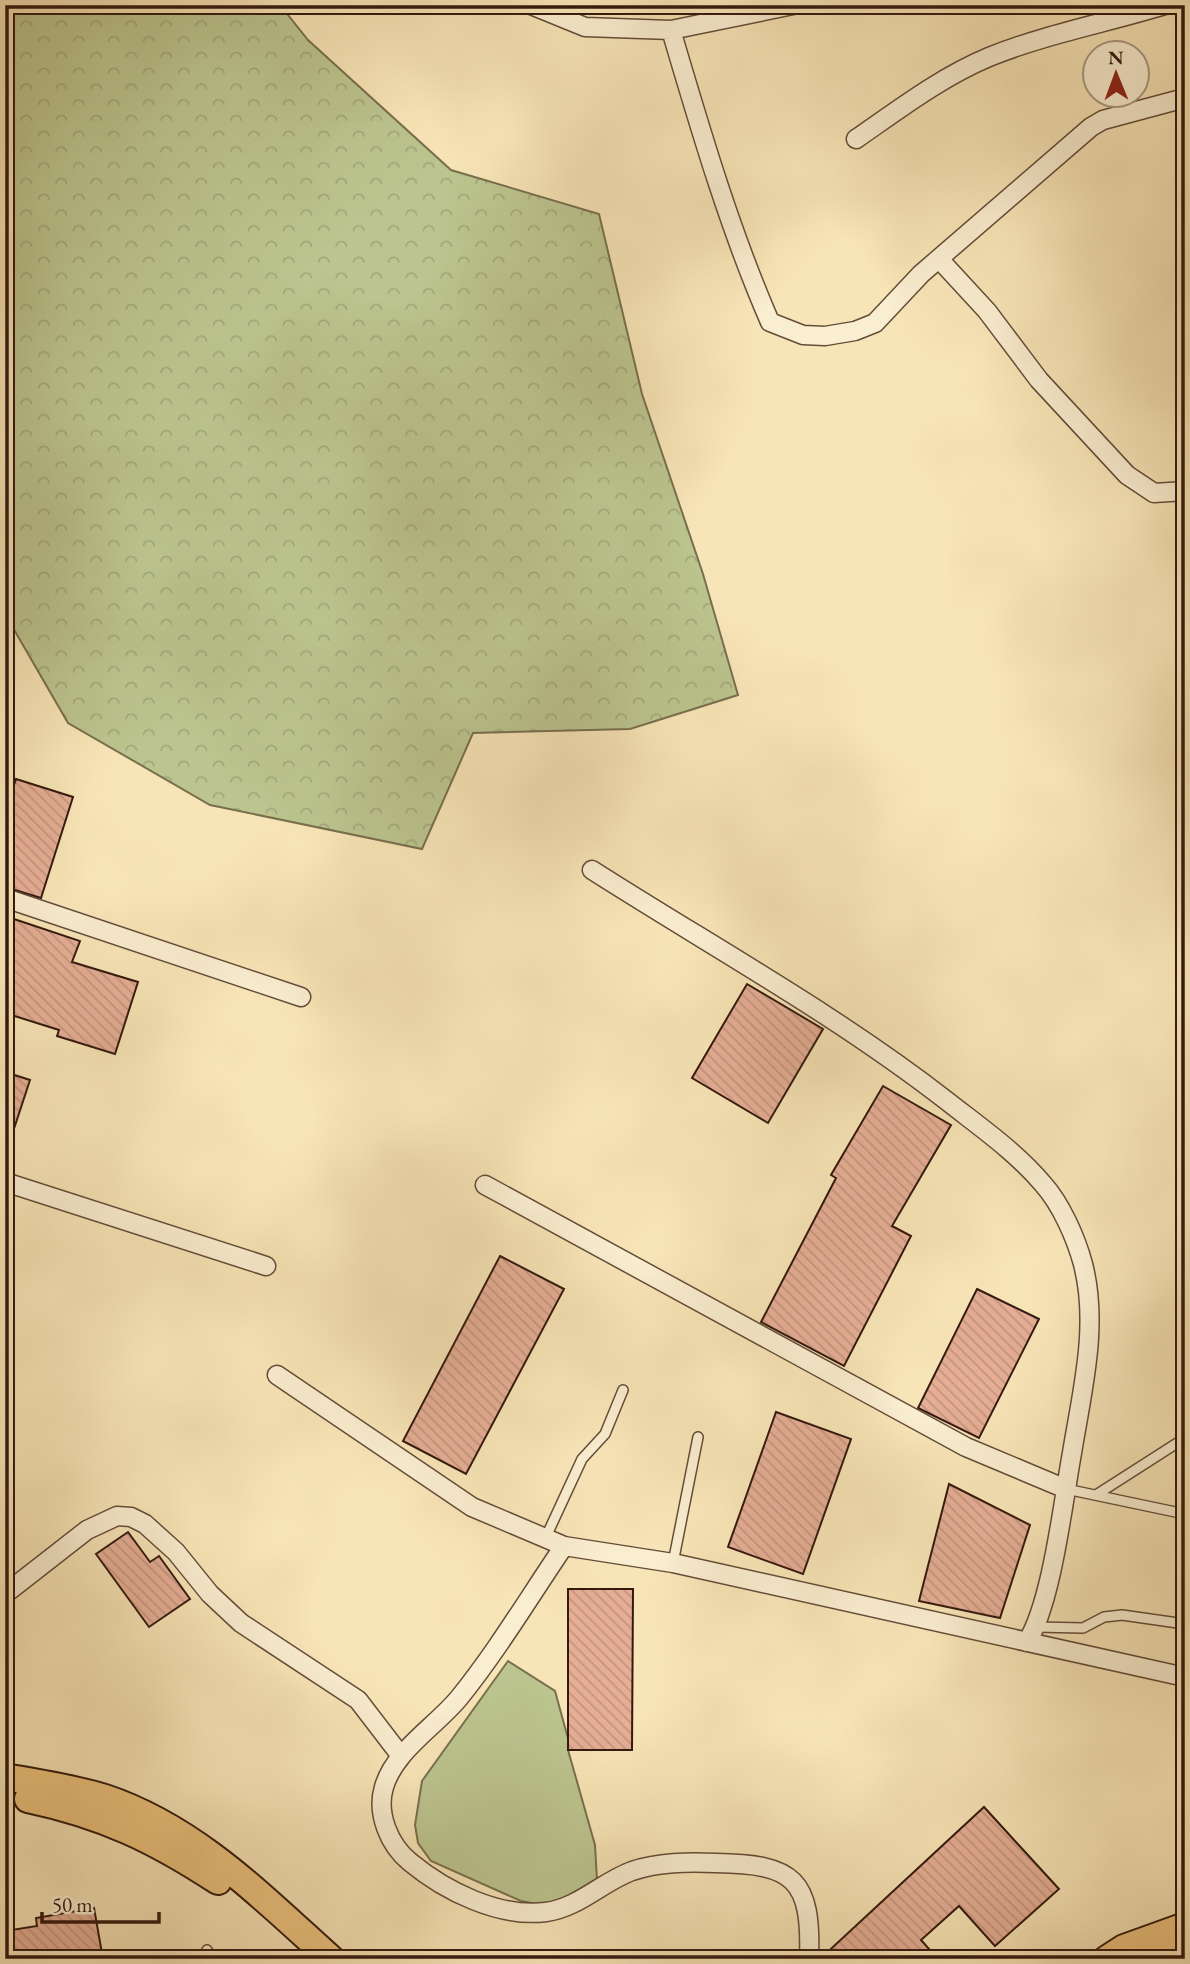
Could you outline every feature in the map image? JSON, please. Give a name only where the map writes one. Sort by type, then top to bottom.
[{"type":"main road","points":[[5,1777],[107,1799],[189,1839],[246,1882],[331,1959]]},
{"type":"main road","points":[[5,1794],[62,1806],[124,1826],[174,1852],[234,1892],[309,1959]]},
{"type":"main road","points":[[1107,1959],[1124,1948],[1185,1926]]},
{"type":"main road","points":[[1150,1959],[1185,1944]]},
{"type":"street","points":[[531,5],[585,27],[671,30],[793,5]]},
{"type":"street","points":[[856,139],[926,91],[986,58],[1052,34],[1165,5]]},
{"type":"street","points":[[671,30],[706,148],[770,322],[803,335],[825,336],[855,331],[875,323],[939,258],[1091,127],[1117,116],[1185,98]]},
{"type":"street","points":[[939,258],[987,311],[1040,380],[1127,475],[1154,494],[1185,491]]},
{"type":"street","points":[[592,870],[825,1014],[898,1063],[1006,1145],[1045,1185],[1074,1238],[1083,1265],[1091,1315],[1066,1489],[1032,1635]]},
{"type":"street","points":[[5,898],[300,997]]},
{"type":"street","points":[[5,1182],[266,1266]]},
{"type":"street","points":[[485,1185],[965,1447],[1066,1489]]},
{"type":"street","points":[[277,1375],[472,1507],[565,1546],[673,1563],[1032,1635],[1185,1677]]},
{"type":"street","points":[[5,1594],[87,1530],[117,1516],[131,1517],[145,1524],[176,1552],[210,1594],[241,1623],[358,1700],[401,1756]]},
{"type":"street","points":[[565,1546],[459,1698],[401,1756],[385,1784],[380,1804],[384,1820],[403,1856],[424,1874],[488,1907],[545,1912],[567,1906],[606,1883],[649,1866],[752,1863],[778,1869],[796,1884],[807,1903],[809,1959]]},
{"type":"lane","points":[[545,1539],[582,1459],[605,1434],[622,1390]]},
{"type":"lane","points":[[673,1563],[698,1437]]},
{"type":"lane","points":[[1096,1495],[1185,1438]]},
{"type":"lane","points":[[1066,1489],[1185,1514]]},
{"type":"lane","points":[[1032,1635],[1083,1628],[1104,1617],[1122,1615],[1185,1623]]},
{"type":"lane","points":[[206,1950],[213,1959]]},
{"type":"green space","points":[[5,5],[280,5],[308,40],[451,170],[599,214],[642,394],[703,574],[738,695],[630,729],[473,733],[422,849],[210,805],[68,723],[5,614]]},
{"type":"green space","points":[[508,1661],[555,1691],[569,1742],[568,1750],[595,1845],[597,1880],[557,1908],[521,1901],[431,1861],[418,1843],[415,1825],[422,1781]]},
{"type":"building","points":[[16,779],[73,797],[41,898],[5,887],[5,812]]},
{"type":"building","points":[[5,916],[80,941],[72,962],[138,982],[115,1054],[57,1036],[59,1030],[5,1013]]},
{"type":"building","points":[[747,984],[823,1029],[768,1123],[692,1078]]},
{"type":"building","points":[[5,1072],[30,1080],[8,1147],[5,1147]]},
{"type":"building","points":[[883,1086],[951,1125],[892,1226],[911,1236],[844,1366],[761,1322],[836,1178],[831,1175]]},
{"type":"building","points":[[500,1256],[564,1289],[466,1474],[403,1441]]},
{"type":"building","points":[[977,1289],[1039,1319],[979,1438],[918,1408]]},
{"type":"building","points":[[776,1412],[851,1439],[803,1574],[728,1547]]},
{"type":"building","points":[[949,1484],[1030,1525],[1000,1618],[919,1601]]},
{"type":"building","points":[[128,1532],[150,1562],[159,1556],[190,1599],[149,1627],[96,1554]]},
{"type":"building","points":[[568,1589],[633,1589],[632,1750],[568,1750]]},
{"type":"building","points":[[984,1807],[1059,1889],[995,1946],[959,1906],[921,1940],[938,1959],[820,1959]]},
{"type":"building","points":[[94,1908],[103,1959],[5,1959],[5,1931],[37,1926],[36,1918]]}]
